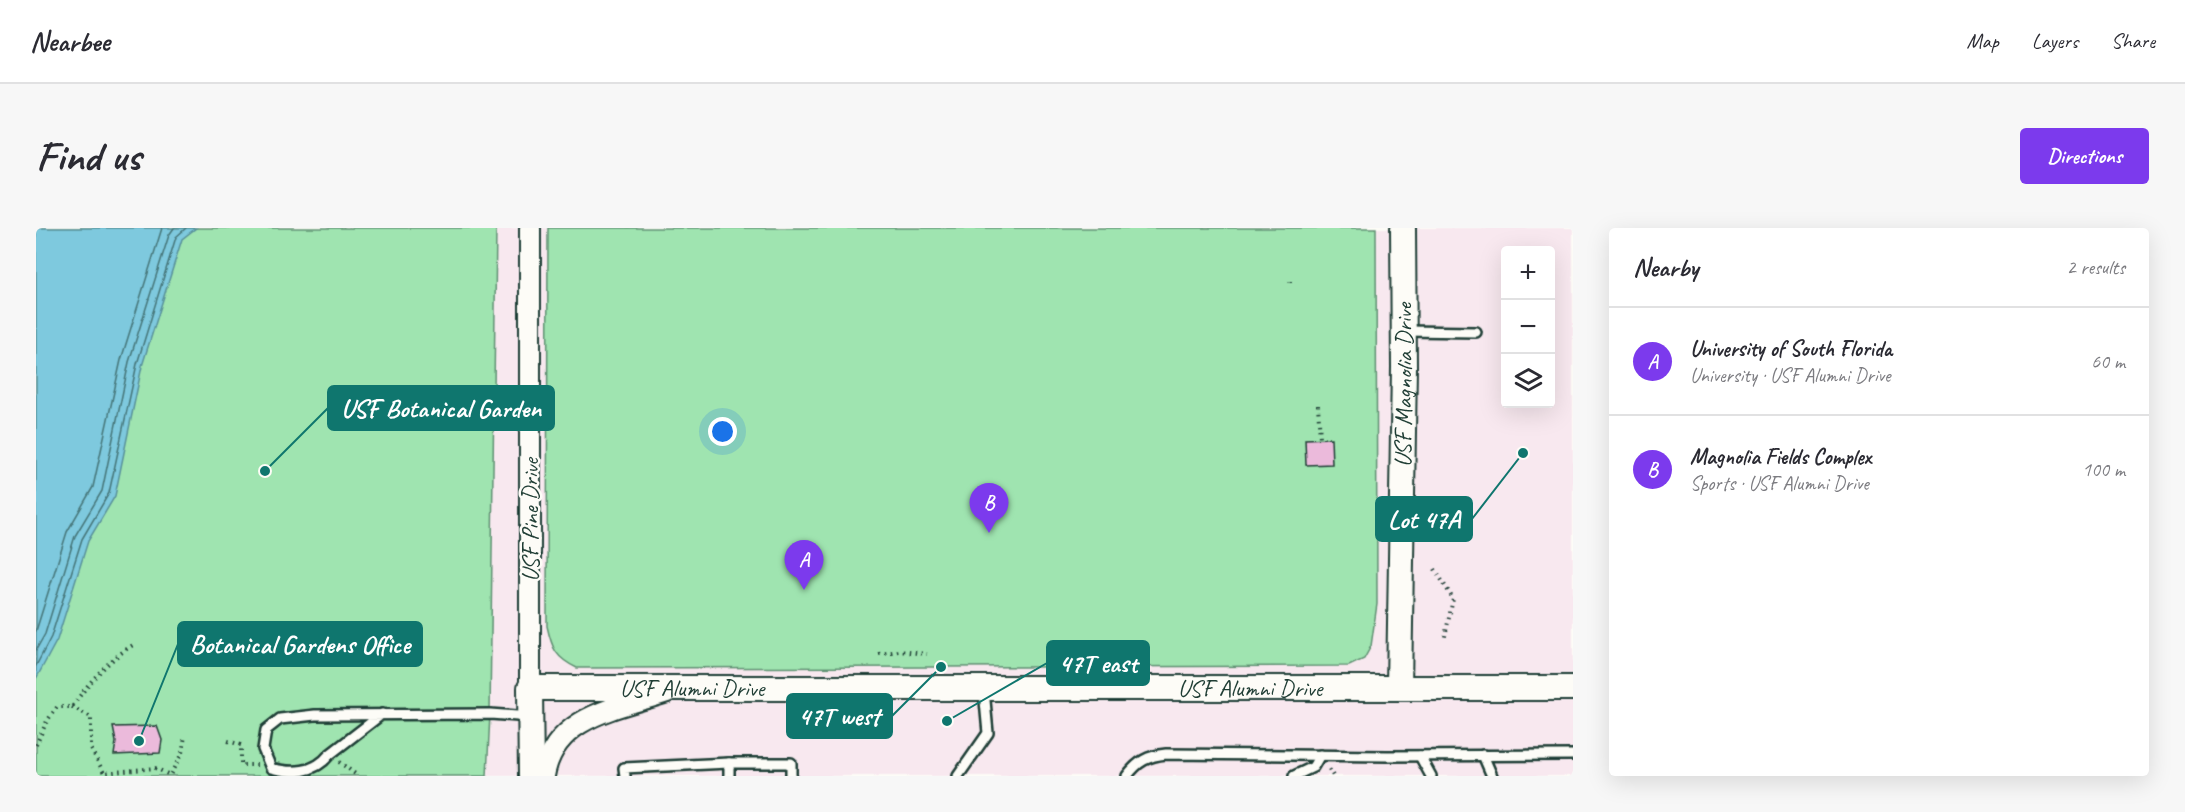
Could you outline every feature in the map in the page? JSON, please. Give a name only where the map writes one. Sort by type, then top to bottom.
[{"type":"street","name":"USF Pine Drive","points":[[530,228],[531,776]]},
{"type":"street","name":"USF Magnolia Drive","points":[[1399,687],[1403,228]]},
{"type":"street","name":"USF Alumni Drive","points":[[531,687],[1573,688]]},
{"type":"street","points":[[544,776],[557,745],[574,725],[593,715],[681,687]]},
{"type":"lane","points":[[1403,331],[1476,332]]},
{"type":"lane","points":[[958,776],[988,733],[984,687]]},
{"type":"lane","points":[[382,714],[329,755],[323,763],[309,769],[283,773],[271,768],[263,749],[266,730],[280,718],[382,714],[490,714],[531,717]]},
{"type":"lane","points":[[1128,776],[1144,759],[1166,754],[1573,755]]},
{"type":"lane","points":[[1294,776],[1313,767],[1320,755]]},
{"type":"lane","points":[[1483,755],[1492,776]]},
{"type":"lane","points":[[1420,756],[1431,776]]},
{"type":"lane","points":[[729,764],[729,776]]},
{"type":"lane","points":[[625,776],[624,768],[676,771],[729,764],[791,764],[790,776]]},
{"type":"path","points":[[1290,281],[1290,286]]},
{"type":"path","points":[[1318,405],[1320,438]]},
{"type":"path","points":[[1436,569],[1453,599],[1444,641]]},
{"type":"path","points":[[72,707],[96,675],[116,656],[133,645]]},
{"type":"path","points":[[879,654],[899,651],[927,654]]},
{"type":"path","points":[[36,745],[57,707],[72,707],[91,717],[91,749],[104,773],[155,768],[170,776],[182,753],[185,736]]},
{"type":"path","points":[[228,741],[241,745],[241,765],[253,765]]},
{"type":"path","points":[[329,755],[358,776]]},
{"type":"path","points":[[1329,769],[1333,776]]},
{"type":"shaded area","points":[[36,228],[1573,228],[1573,776],[36,776]]},
{"type":"green space","points":[[36,228],[496,228],[490,714],[487,776],[36,776]]},
{"type":"green space","points":[[548,228],[1376,228],[1377,604],[1371,646],[1364,659],[1349,666],[577,668],[556,652],[547,626]]},
{"type":"water","points":[[36,228],[196,228],[182,239],[142,366],[115,496],[88,541],[57,640],[36,679]]},
{"type":"building","points":[[1331,438],[1332,464],[1306,465],[1305,439]]},
{"type":"building","points":[[157,726],[162,740],[160,753],[114,755],[116,742],[113,727]]},
{"type":"place","name":"Lot 47A","points":[[1523,453]]},
{"type":"place","name":"USF Botanical Garden","points":[[265,471]]},
{"type":"place","name":"Magnolia Fields Complex","points":[[989,533]]},
{"type":"place","name":"University of South Florida","points":[[804,590]]},
{"type":"place","name":"47T west","points":[[941,667]]},
{"type":"place","name":"47T east","points":[[947,721]]},
{"type":"place","name":"Botanical Gardens Office","points":[[139,741]]}]
